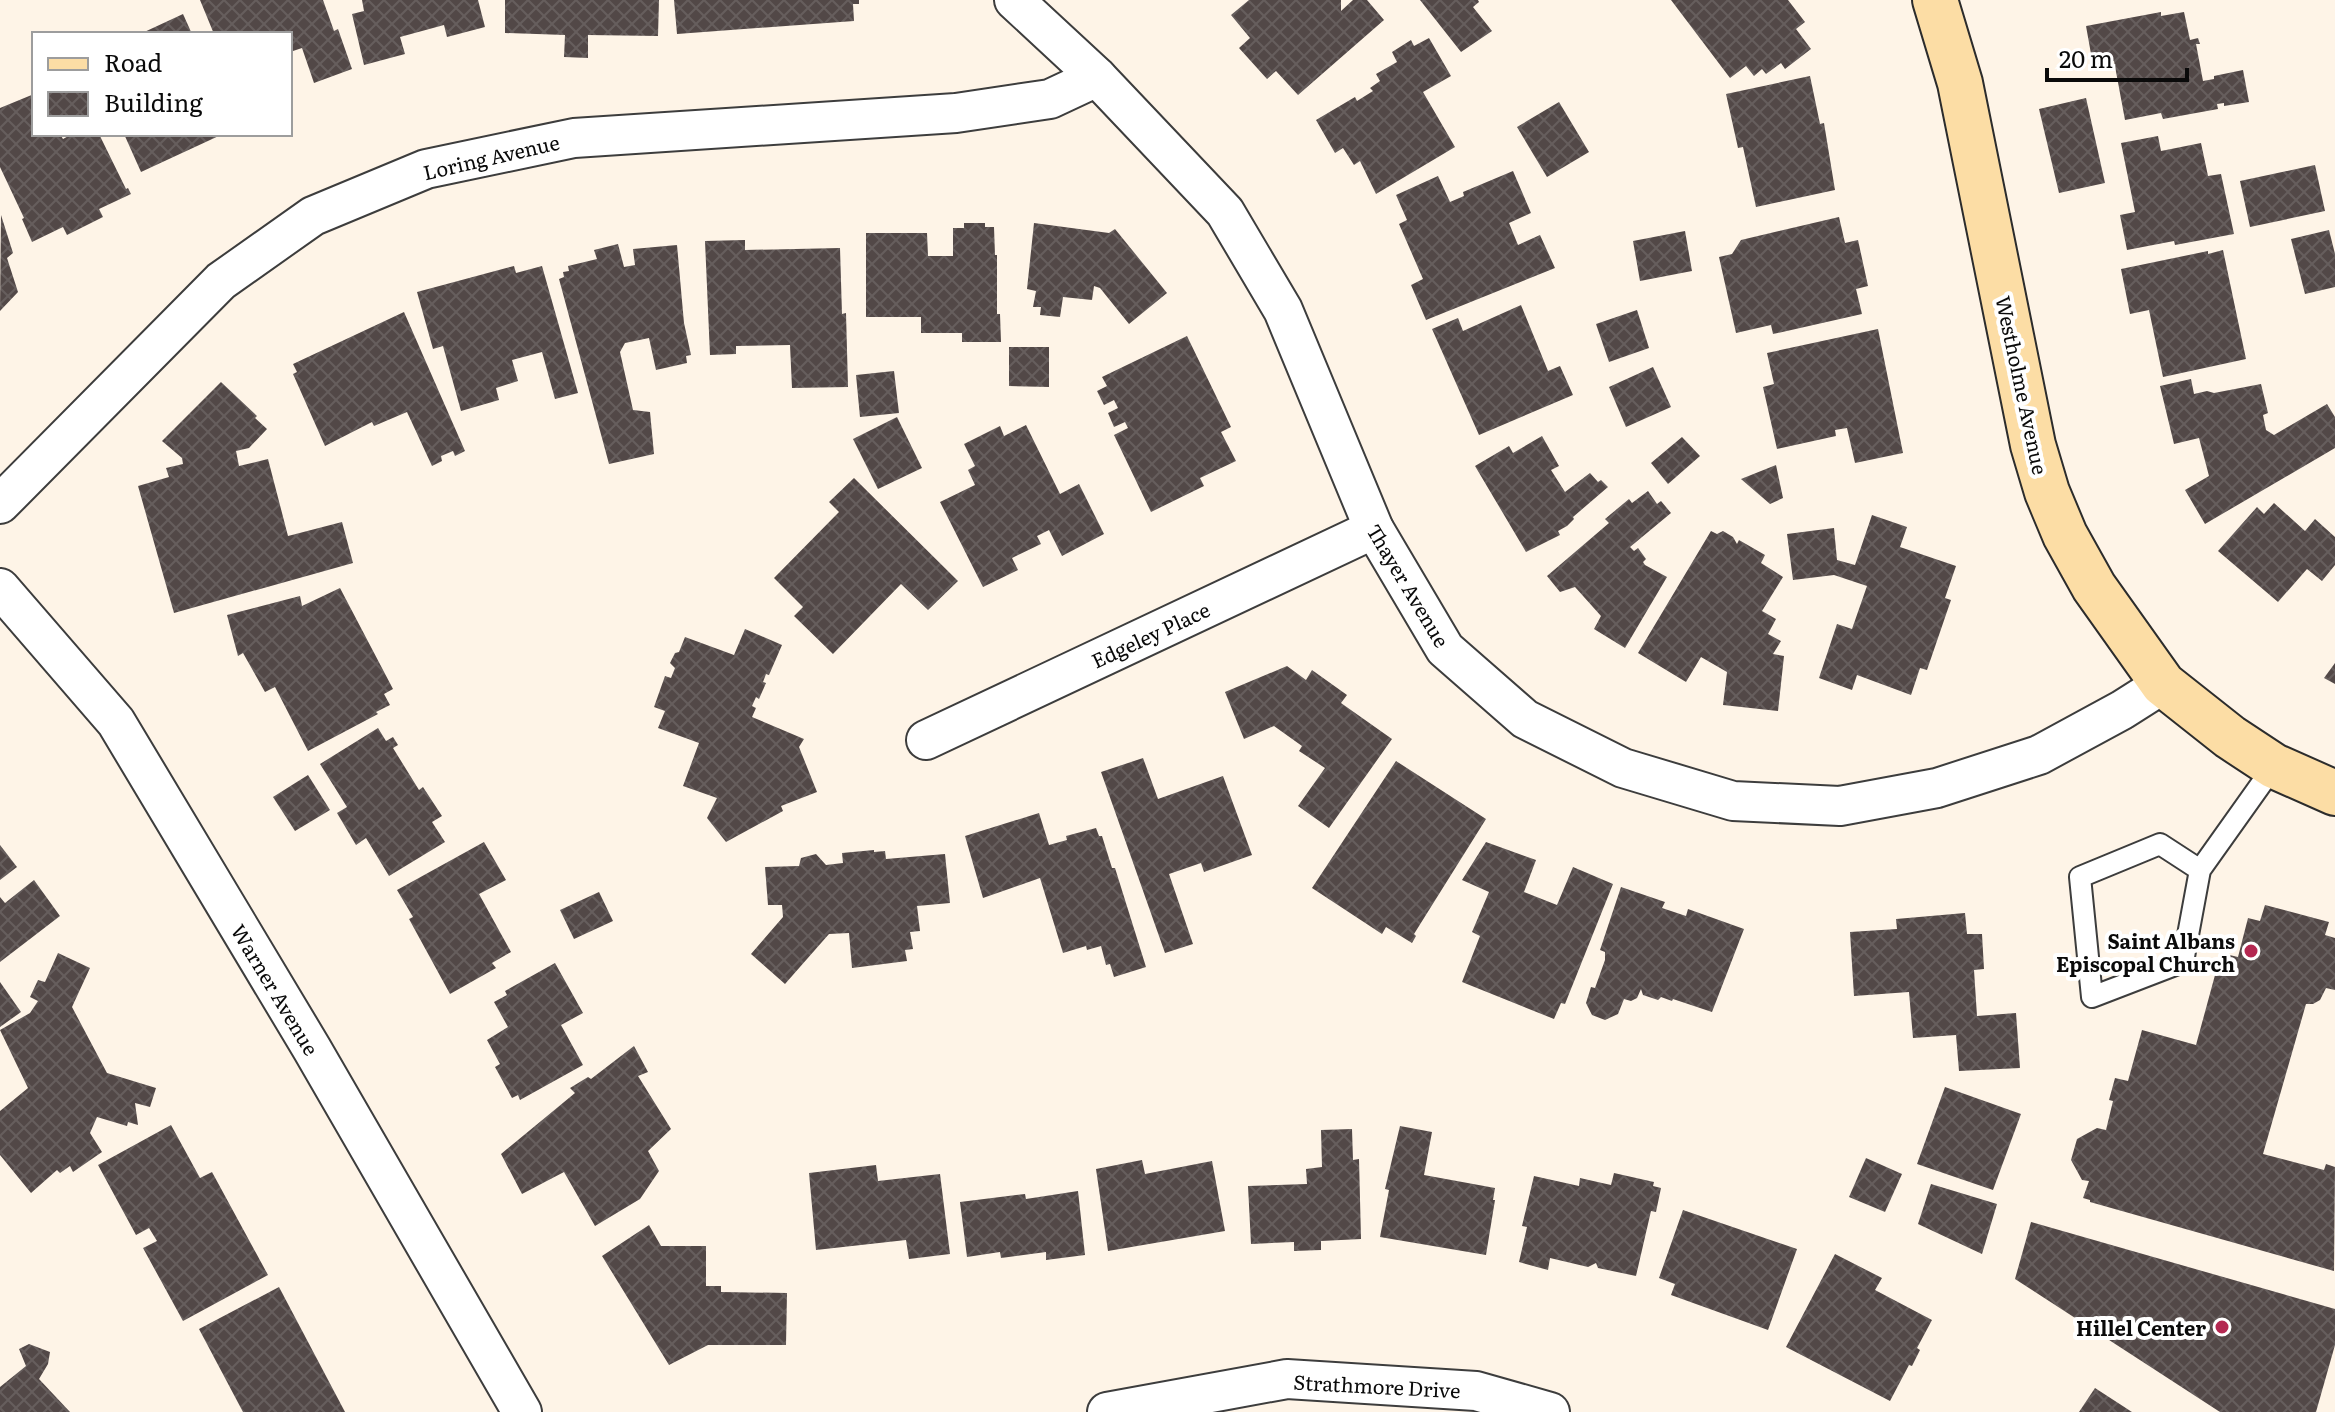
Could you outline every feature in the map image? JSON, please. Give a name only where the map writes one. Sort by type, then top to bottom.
[{"type":"street","name":"Thayer Avenue","points":[[1014,0],[1097,77],[1225,212],[1283,310],[1374,529],[1445,649],[1525,719],[1623,768],[1733,801],[1840,806],[1937,788],[2039,755],[2163,684]]},
{"type":"street","name":"Westholme Avenue","points":[[1935,0],[1960,83],[2033,445],[2047,492],[2065,535],[2094,587],[2163,684],[2230,737],[2274,766],[2335,793]]},
{"type":"street","name":"Loring Avenue","points":[[0,504],[221,281],[313,216],[426,169],[574,138],[956,113],[1050,99],[1097,77]]},
{"type":"street","name":"Edgeley Place","points":[[926,740],[1374,529]]},
{"type":"street","name":"Warner Avenue","points":[[0,588],[116,722],[312,1049],[522,1412]]},
{"type":"street","name":"Strathmore Drive","points":[[1107,1412],[1287,1379],[1476,1391],[1550,1412]]},
{"type":"lane","points":[[2200,870],[2160,844],[2080,877],[2092,997],[2183,962],[2200,870],[2274,766]]},
{"type":"building","points":[[200,0],[323,0],[334,31],[338,29],[352,69],[314,83],[302,48],[292,51],[292,32],[213,32]]},
{"type":"building","points":[[362,0],[478,0],[485,27],[447,37],[444,25],[400,37],[405,54],[364,65],[352,14],[364,11]]},
{"type":"building","points":[[505,0],[659,0],[658,36],[588,35],[588,58],[564,57],[565,35],[505,33]]},
{"type":"building","points":[[674,0],[859,0],[859,4],[853,4],[854,21],[677,34]]},
{"type":"building","points":[[1249,0],[1341,0],[1341,11],[1353,0],[1367,0],[1384,20],[1298,95],[1276,71],[1267,79],[1239,48],[1250,38],[1231,15]]},
{"type":"building","points":[[1420,0],[1478,0],[1473,7],[1492,31],[1461,52]]},
{"type":"building","points":[[1671,0],[1788,0],[1805,22],[1796,29],[1811,49],[1785,69],[1781,63],[1766,74],[1762,69],[1754,76],[1746,66],[1730,78]]},
{"type":"building","points":[[2161,12],[2161,16],[2184,12],[2190,40],[2198,38],[2200,44],[2196,44],[2203,81],[2243,70],[2249,102],[2224,106],[2224,103],[2217,104],[2218,109],[2163,119],[2161,113],[2125,120],[2114,61],[2093,65],[2086,26]]},
{"type":"building","points":[[183,14],[191,32],[144,32]]},
{"type":"building","points":[[1429,38],[1451,76],[1423,92],[1455,147],[1376,194],[1360,161],[1354,165],[1343,148],[1335,153],[1316,120],[1355,97],[1357,101],[1373,91],[1370,88],[1380,81],[1376,74],[1397,62],[1392,52],[1411,40],[1414,46]]},
{"type":"building","points":[[1810,76],[1820,124],[1824,123],[1835,190],[1756,207],[1743,147],[1738,148],[1726,94]]},
{"type":"building","points":[[32,95],[32,136],[61,136],[63,139],[68,136],[100,136],[131,194],[99,209],[103,217],[67,235],[63,227],[32,242],[0,167],[0,108]]},
{"type":"building","points":[[2086,98],[2105,183],[2059,193],[2039,109]]},
{"type":"building","points":[[1559,102],[1589,152],[1547,177],[1517,127]]},
{"type":"building","points":[[125,136],[219,136],[141,172]]},
{"type":"building","points":[[2158,136],[2161,151],[2201,143],[2208,176],[2221,174],[2234,234],[2127,250],[2120,215],[2135,212],[2121,143]]},
{"type":"building","points":[[2315,165],[2325,211],[2250,227],[2240,181]]},
{"type":"building","points":[[1513,171],[1531,213],[1509,223],[1518,245],[1540,235],[1555,268],[1426,320],[1411,285],[1423,279],[1399,224],[1407,220],[1396,195],[1438,176],[1450,202],[1464,196],[1463,192]]},
{"type":"building","points":[[1,215],[13,253],[7,258],[18,292],[0,311]]},
{"type":"building","points":[[1839,217],[1845,243],[1858,240],[1868,286],[1856,289],[1862,314],[1773,334],[1771,325],[1736,333],[1719,257],[1732,254],[1741,240]]},
{"type":"building","points":[[964,223],[985,223],[985,227],[994,227],[1001,342],[962,342],[962,333],[921,333],[921,317],[866,317],[866,233],[927,233],[928,256],[953,256],[953,228],[964,228]]},
{"type":"building","points":[[1034,223],[1109,233],[1115,229],[1167,293],[1129,324],[1100,288],[1094,286],[1092,300],[1063,297],[1060,317],[1040,315],[1041,307],[1033,307],[1036,291],[1027,289]]},
{"type":"building","points":[[2329,230],[2335,254],[2335,287],[2305,294],[2291,239]]},
{"type":"building","points":[[1685,231],[1692,271],[1640,281],[1633,241]]},
{"type":"building","points":[[745,240],[745,250],[840,248],[848,387],[792,388],[790,345],[736,346],[736,354],[710,355],[705,241]]},
{"type":"building","points":[[618,244],[624,267],[635,265],[633,249],[677,245],[684,323],[691,355],[686,356],[687,363],[656,370],[649,338],[625,343],[620,352],[633,410],[650,412],[654,454],[609,464],[559,279],[564,277],[563,272],[569,271],[568,266],[597,259],[594,250]]},
{"type":"building","points":[[2223,250],[2246,359],[2163,377],[2149,310],[2130,314],[2121,269]]},
{"type":"building","points":[[514,266],[516,273],[542,266],[578,393],[555,399],[542,352],[512,360],[518,381],[496,388],[499,400],[461,411],[443,346],[433,349],[417,292]]},
{"type":"building","points":[[1521,305],[1548,371],[1560,366],[1573,395],[1479,435],[1432,329],[1458,318],[1463,331]]},
{"type":"building","points":[[1637,310],[1649,348],[1609,362],[1596,324]]},
{"type":"building","points":[[404,312],[465,451],[455,456],[453,451],[441,456],[442,461],[432,466],[407,412],[374,426],[372,422],[325,446],[293,374],[297,372],[293,364]]},
{"type":"building","points":[[1878,329],[1903,453],[1855,463],[1847,428],[1835,430],[1836,436],[1777,449],[1763,387],[1774,384],[1767,353]]},
{"type":"building","points":[[1187,336],[1231,427],[1221,432],[1236,461],[1200,478],[1204,486],[1151,512],[1114,435],[1128,428],[1125,422],[1114,427],[1108,413],[1118,408],[1114,400],[1104,405],[1097,391],[1107,386],[1102,377]]},
{"type":"building","points":[[1009,347],[1049,347],[1049,387],[1009,386]]},
{"type":"building","points":[[1653,367],[1671,407],[1626,427],[1609,387]]},
{"type":"building","points":[[894,371],[899,413],[860,417],[856,375]]},
{"type":"building","points":[[2191,379],[2194,394],[2261,384],[2268,413],[2263,415],[2266,430],[2274,435],[2327,404],[2335,417],[2335,448],[2205,524],[2185,490],[2209,476],[2199,438],[2174,444],[2160,386]]},
{"type":"building","points":[[221,382],[267,429],[249,448],[236,451],[239,466],[268,459],[288,536],[342,522],[353,563],[174,613],[138,486],[169,477],[166,468],[183,464],[182,458],[162,441]]},
{"type":"building","points":[[897,417],[922,468],[878,489],[853,439]]},
{"type":"building","points":[[1026,425],[1060,494],[1079,484],[1104,534],[1062,556],[1049,530],[1037,536],[1041,544],[1012,558],[1018,570],[983,587],[940,502],[975,485],[968,470],[975,466],[964,444],[1000,426],[1004,436]]},
{"type":"building","points":[[1542,436],[1559,466],[1551,470],[1565,492],[1590,473],[1608,487],[1558,531],[1560,535],[1526,552],[1475,466],[1509,446],[1513,453]]},
{"type":"building","points":[[1682,437],[1700,456],[1668,484],[1651,463]]},
{"type":"building","points":[[1776,465],[1783,498],[1770,504],[1741,479]]},
{"type":"building","points":[[854,478],[958,581],[928,610],[901,584],[833,654],[794,616],[803,607],[774,578],[839,512],[829,502]]},
{"type":"building","points":[[1648,491],[1657,504],[1661,501],[1671,513],[1630,547],[1634,551],[1638,548],[1646,559],[1643,562],[1645,565],[1667,577],[1625,648],[1594,629],[1601,616],[1575,587],[1560,592],[1547,576],[1609,523],[1605,519],[1629,499],[1632,503]]},
{"type":"building","points":[[2274,503],[2305,531],[2315,519],[2335,537],[2335,565],[2322,581],[2307,569],[2278,602],[2218,551],[2257,507],[2264,514]]},
{"type":"building","points":[[1872,515],[1907,527],[1900,547],[1956,566],[1945,598],[1951,600],[1927,670],[1920,668],[1911,695],[1857,675],[1852,690],[1819,678],[1837,624],[1852,629],[1867,586],[1834,575],[1793,580],[1787,534],[1834,528],[1837,560],[1855,565]]},
{"type":"building","points":[[1711,531],[1717,534],[1723,531],[1733,537],[1737,544],[1739,540],[1765,555],[1761,563],[1783,577],[1762,611],[1776,619],[1768,634],[1781,641],[1773,654],[1784,656],[1778,711],[1723,705],[1727,672],[1701,657],[1686,682],[1638,653]]},
{"type":"building","points":[[340,588],[393,689],[384,694],[390,705],[308,751],[275,687],[265,692],[243,653],[238,656],[227,615],[300,596],[302,606]]},
{"type":"building","points":[[745,629],[782,645],[769,675],[766,674],[763,682],[766,683],[759,699],[756,697],[752,706],[756,708],[752,717],[804,739],[799,747],[817,792],[781,806],[783,811],[726,842],[707,818],[717,798],[683,786],[699,743],[658,728],[665,711],[654,707],[665,676],[671,678],[675,668],[670,663],[685,637],[734,655]]},
{"type":"building","points":[[2335,663],[2335,684],[2324,678]]},
{"type":"building","points":[[1287,666],[1306,680],[1312,670],[1347,695],[1341,703],[1392,739],[1329,828],[1298,806],[1325,768],[1299,751],[1302,746],[1274,726],[1244,739],[1225,692]]},
{"type":"building","points":[[378,728],[386,741],[393,737],[398,745],[393,748],[419,790],[423,787],[442,816],[432,822],[445,842],[389,876],[366,838],[356,845],[337,813],[347,807],[320,764]]},
{"type":"building","points":[[1143,758],[1158,799],[1223,776],[1252,855],[1204,872],[1201,863],[1169,874],[1193,944],[1165,953],[1101,772]]},
{"type":"building","points":[[1396,761],[1486,819],[1414,934],[1412,943],[1386,927],[1382,934],[1312,888]]},
{"type":"building","points":[[308,775],[330,810],[295,831],[273,797]]},
{"type":"building","points":[[1039,813],[1049,845],[1067,840],[1066,836],[1096,828],[1102,836],[1146,967],[1114,977],[1110,964],[1106,965],[1101,946],[1087,950],[1086,946],[1063,953],[1040,878],[983,898],[965,836]]},
{"type":"building","points":[[484,842],[506,880],[479,894],[511,952],[492,963],[496,968],[450,994],[409,919],[413,917],[397,890]]},
{"type":"building","points":[[1486,842],[1536,860],[1524,892],[1557,905],[1573,867],[1613,884],[1565,1004],[1561,1003],[1554,1019],[1462,982],[1480,936],[1472,932],[1489,892],[1462,880]]},
{"type":"building","points":[[0,845],[17,867],[0,880]]},
{"type":"building","points":[[885,851],[886,859],[945,854],[950,903],[917,906],[920,931],[910,932],[913,949],[905,950],[907,961],[852,968],[849,933],[829,934],[785,984],[751,954],[783,917],[782,905],[768,905],[765,867],[799,866],[801,858],[816,854],[826,865],[843,863],[842,853]]},
{"type":"building","points":[[34,880],[60,916],[0,962],[0,897],[5,903]]},
{"type":"building","points":[[1621,887],[1665,902],[1662,908],[1686,916],[1688,909],[1744,929],[1712,1012],[1673,999],[1661,997],[1658,1000],[1643,995],[1641,989],[1637,998],[1631,1001],[1624,999],[1618,1014],[1605,1020],[1592,1015],[1586,1003],[1605,960],[1605,952],[1600,950]]},
{"type":"building","points":[[599,892],[613,921],[574,939],[560,910]]},
{"type":"building","points":[[2265,905],[2329,922],[2325,935],[2335,938],[2335,990],[2326,988],[2320,1000],[2306,1004],[2263,1154],[2324,1170],[2326,1164],[2335,1167],[2334,1271],[2090,1202],[2083,1198],[2089,1181],[2082,1180],[2071,1160],[2077,1139],[2097,1128],[2106,1130],[2115,1078],[2128,1081],[2142,1030],[2196,1045],[2221,953],[2238,957],[2248,918],[2260,921]]},
{"type":"building","points":[[1965,913],[1967,934],[1982,934],[1984,969],[1974,970],[1977,1016],[2016,1013],[2020,1068],[1959,1071],[1956,1035],[1913,1038],[1909,992],[1854,996],[1850,932],[1897,929],[1896,919]]},
{"type":"building","points":[[58,953],[90,968],[72,1007],[107,1073],[156,1088],[150,1107],[135,1103],[138,1125],[128,1122],[127,1126],[97,1117],[90,1133],[102,1152],[73,1172],[70,1166],[60,1173],[57,1170],[31,1193],[0,1155],[0,1111],[28,1088],[0,1030],[30,1013],[38,1001],[30,997],[38,980],[45,982]]},
{"type":"building","points":[[555,963],[583,1013],[561,1025],[583,1065],[520,1100],[518,1095],[512,1098],[495,1067],[500,1064],[487,1040],[508,1027],[494,1002],[507,995],[505,991]]},
{"type":"building","points":[[0,982],[21,1012],[0,1027]]},
{"type":"building","points":[[634,1046],[648,1072],[638,1076],[671,1129],[648,1151],[659,1171],[640,1199],[595,1226],[564,1172],[522,1194],[501,1154],[575,1093],[570,1088],[588,1077],[591,1079]]},
{"type":"building","points":[[1945,1087],[2021,1114],[1993,1190],[1917,1164]]},
{"type":"building","points":[[171,1125],[200,1178],[212,1172],[268,1275],[183,1321],[143,1248],[157,1241],[149,1228],[136,1235],[98,1165]]},
{"type":"building","points":[[1400,1126],[1432,1132],[1424,1175],[1495,1188],[1486,1255],[1380,1237],[1389,1190],[1385,1189]]},
{"type":"building","points":[[1352,1129],[1353,1160],[1359,1159],[1361,1239],[1321,1241],[1321,1250],[1294,1251],[1294,1242],[1251,1244],[1248,1186],[1307,1184],[1306,1169],[1322,1167],[1321,1130]]},
{"type":"building","points":[[1866,1158],[1902,1174],[1885,1212],[1849,1197]]},
{"type":"building","points":[[1142,1160],[1145,1174],[1212,1161],[1225,1231],[1108,1251],[1096,1169]]},
{"type":"building","points":[[876,1165],[878,1181],[940,1174],[950,1254],[909,1259],[906,1240],[816,1250],[809,1173]]},
{"type":"building","points":[[1614,1173],[1654,1182],[1653,1186],[1661,1188],[1656,1212],[1651,1211],[1636,1276],[1598,1268],[1596,1263],[1588,1267],[1550,1258],[1548,1270],[1519,1262],[1527,1227],[1522,1226],[1534,1176],[1579,1186],[1580,1178],[1611,1185]]},
{"type":"building","points":[[1931,1184],[1997,1204],[1982,1254],[1918,1224]]},
{"type":"building","points":[[1078,1191],[1085,1255],[1046,1260],[1046,1252],[1001,1258],[1000,1252],[967,1257],[960,1202],[1025,1194],[1026,1199]]},
{"type":"building","points":[[1683,1210],[1797,1249],[1768,1330],[1671,1295],[1675,1284],[1659,1278]]},
{"type":"building","points":[[2031,1222],[2335,1309],[2335,1345],[2316,1412],[2220,1412],[2015,1279]]},
{"type":"building","points":[[649,1225],[661,1246],[706,1246],[706,1286],[721,1286],[721,1292],[787,1293],[786,1345],[708,1345],[669,1365],[602,1256]]},
{"type":"building","points":[[1835,1254],[1882,1278],[1875,1290],[1932,1320],[1917,1348],[1920,1350],[1912,1366],[1909,1365],[1890,1401],[1786,1347]]},
{"type":"building","points":[[279,1287],[345,1412],[243,1412],[199,1329]]},
{"type":"building","points":[[29,1344],[50,1352],[48,1364],[39,1379],[70,1412],[0,1412],[0,1387],[26,1366],[19,1349]]},
{"type":"building","points":[[2095,1388],[2132,1412],[2079,1412]]},
{"type":"place","name":"Saint Albans Episcopal Church","points":[[2251,951]]},
{"type":"place","name":"Hillel Center","points":[[2222,1327]]}]
